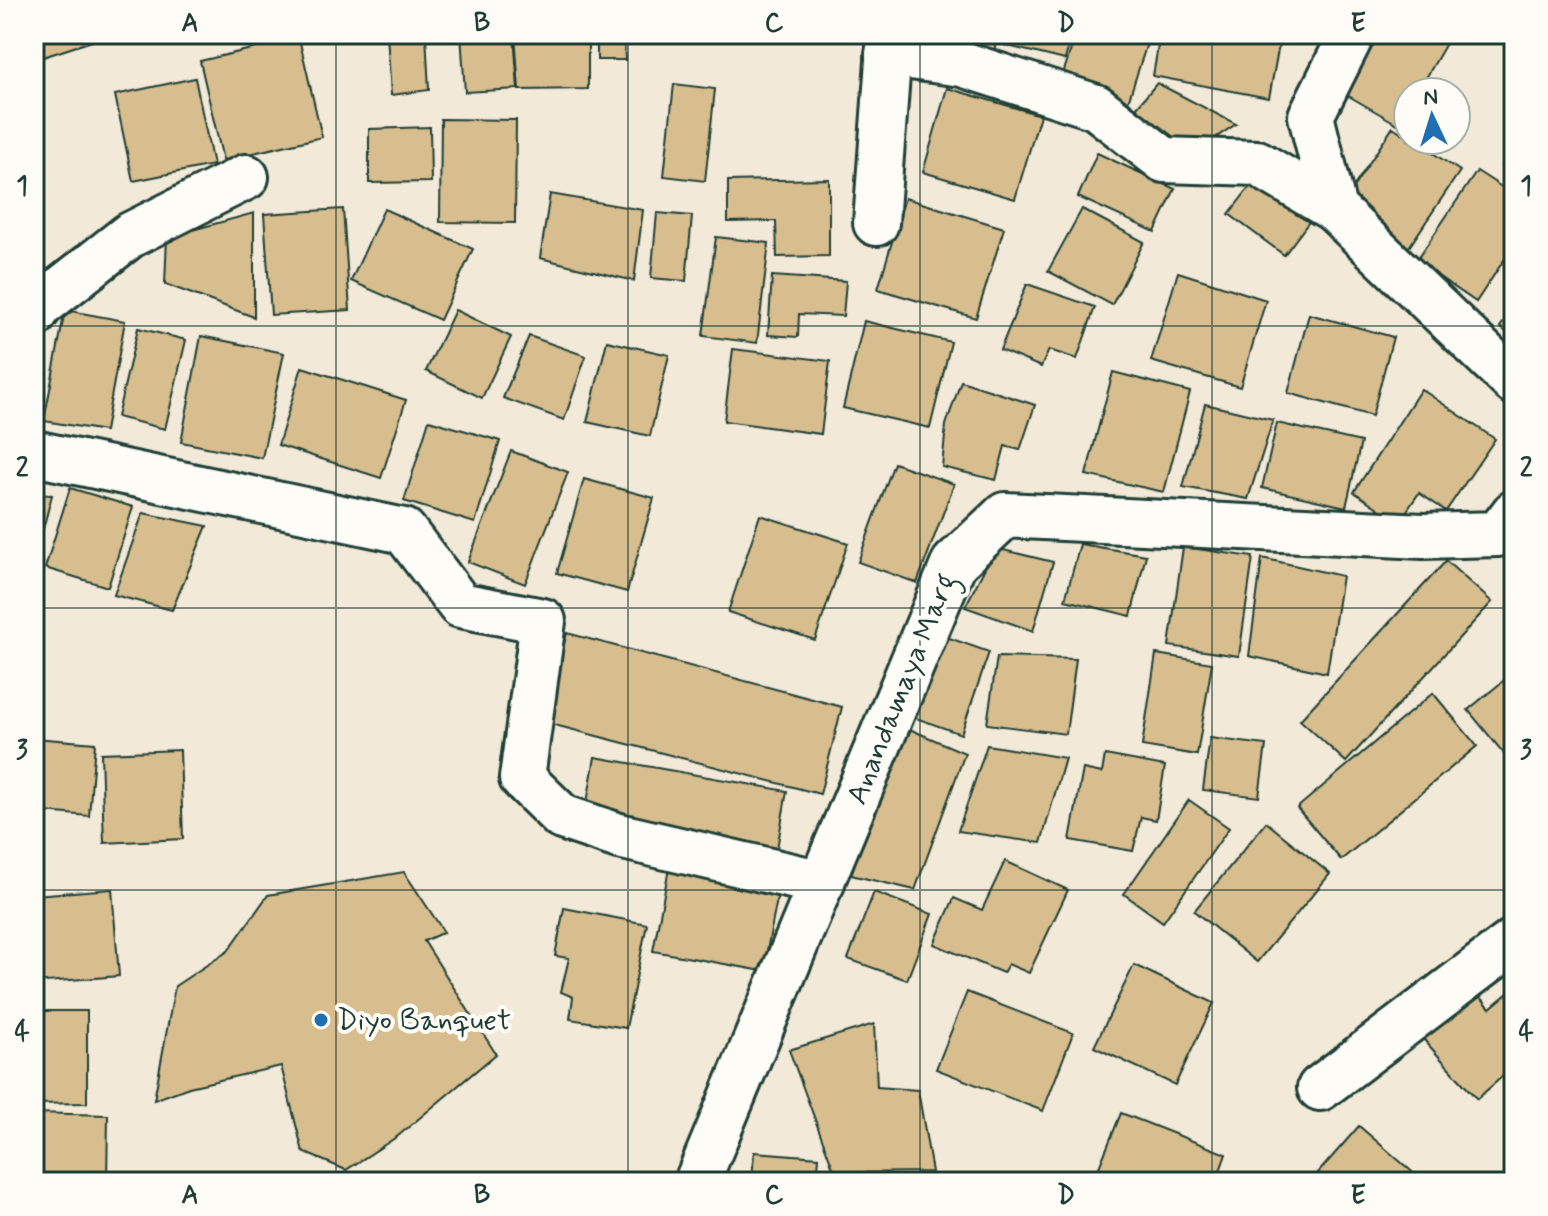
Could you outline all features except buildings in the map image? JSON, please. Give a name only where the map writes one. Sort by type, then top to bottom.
[{"type":"street","points":[[1334,209],[1311,116],[1352,34]]},
{"type":"street","points":[[876,223],[889,44],[1096,107],[1164,160],[1257,163],[1334,209],[1514,382]]},
{"type":"street","points":[[36,304],[130,235],[246,177]]},
{"type":"street","points":[[34,453],[404,531],[460,605],[543,621],[522,778],[562,817],[619,836],[822,883]]},
{"type":"street","name":"Anandamaya Marg","points":[[697,1182],[954,563],[1005,515],[1423,536],[1509,533]]},
{"type":"street","points":[[1320,1088],[1514,941]]},
{"type":"place","name":"Diyo Banquet","points":[[321,1020]]}]
